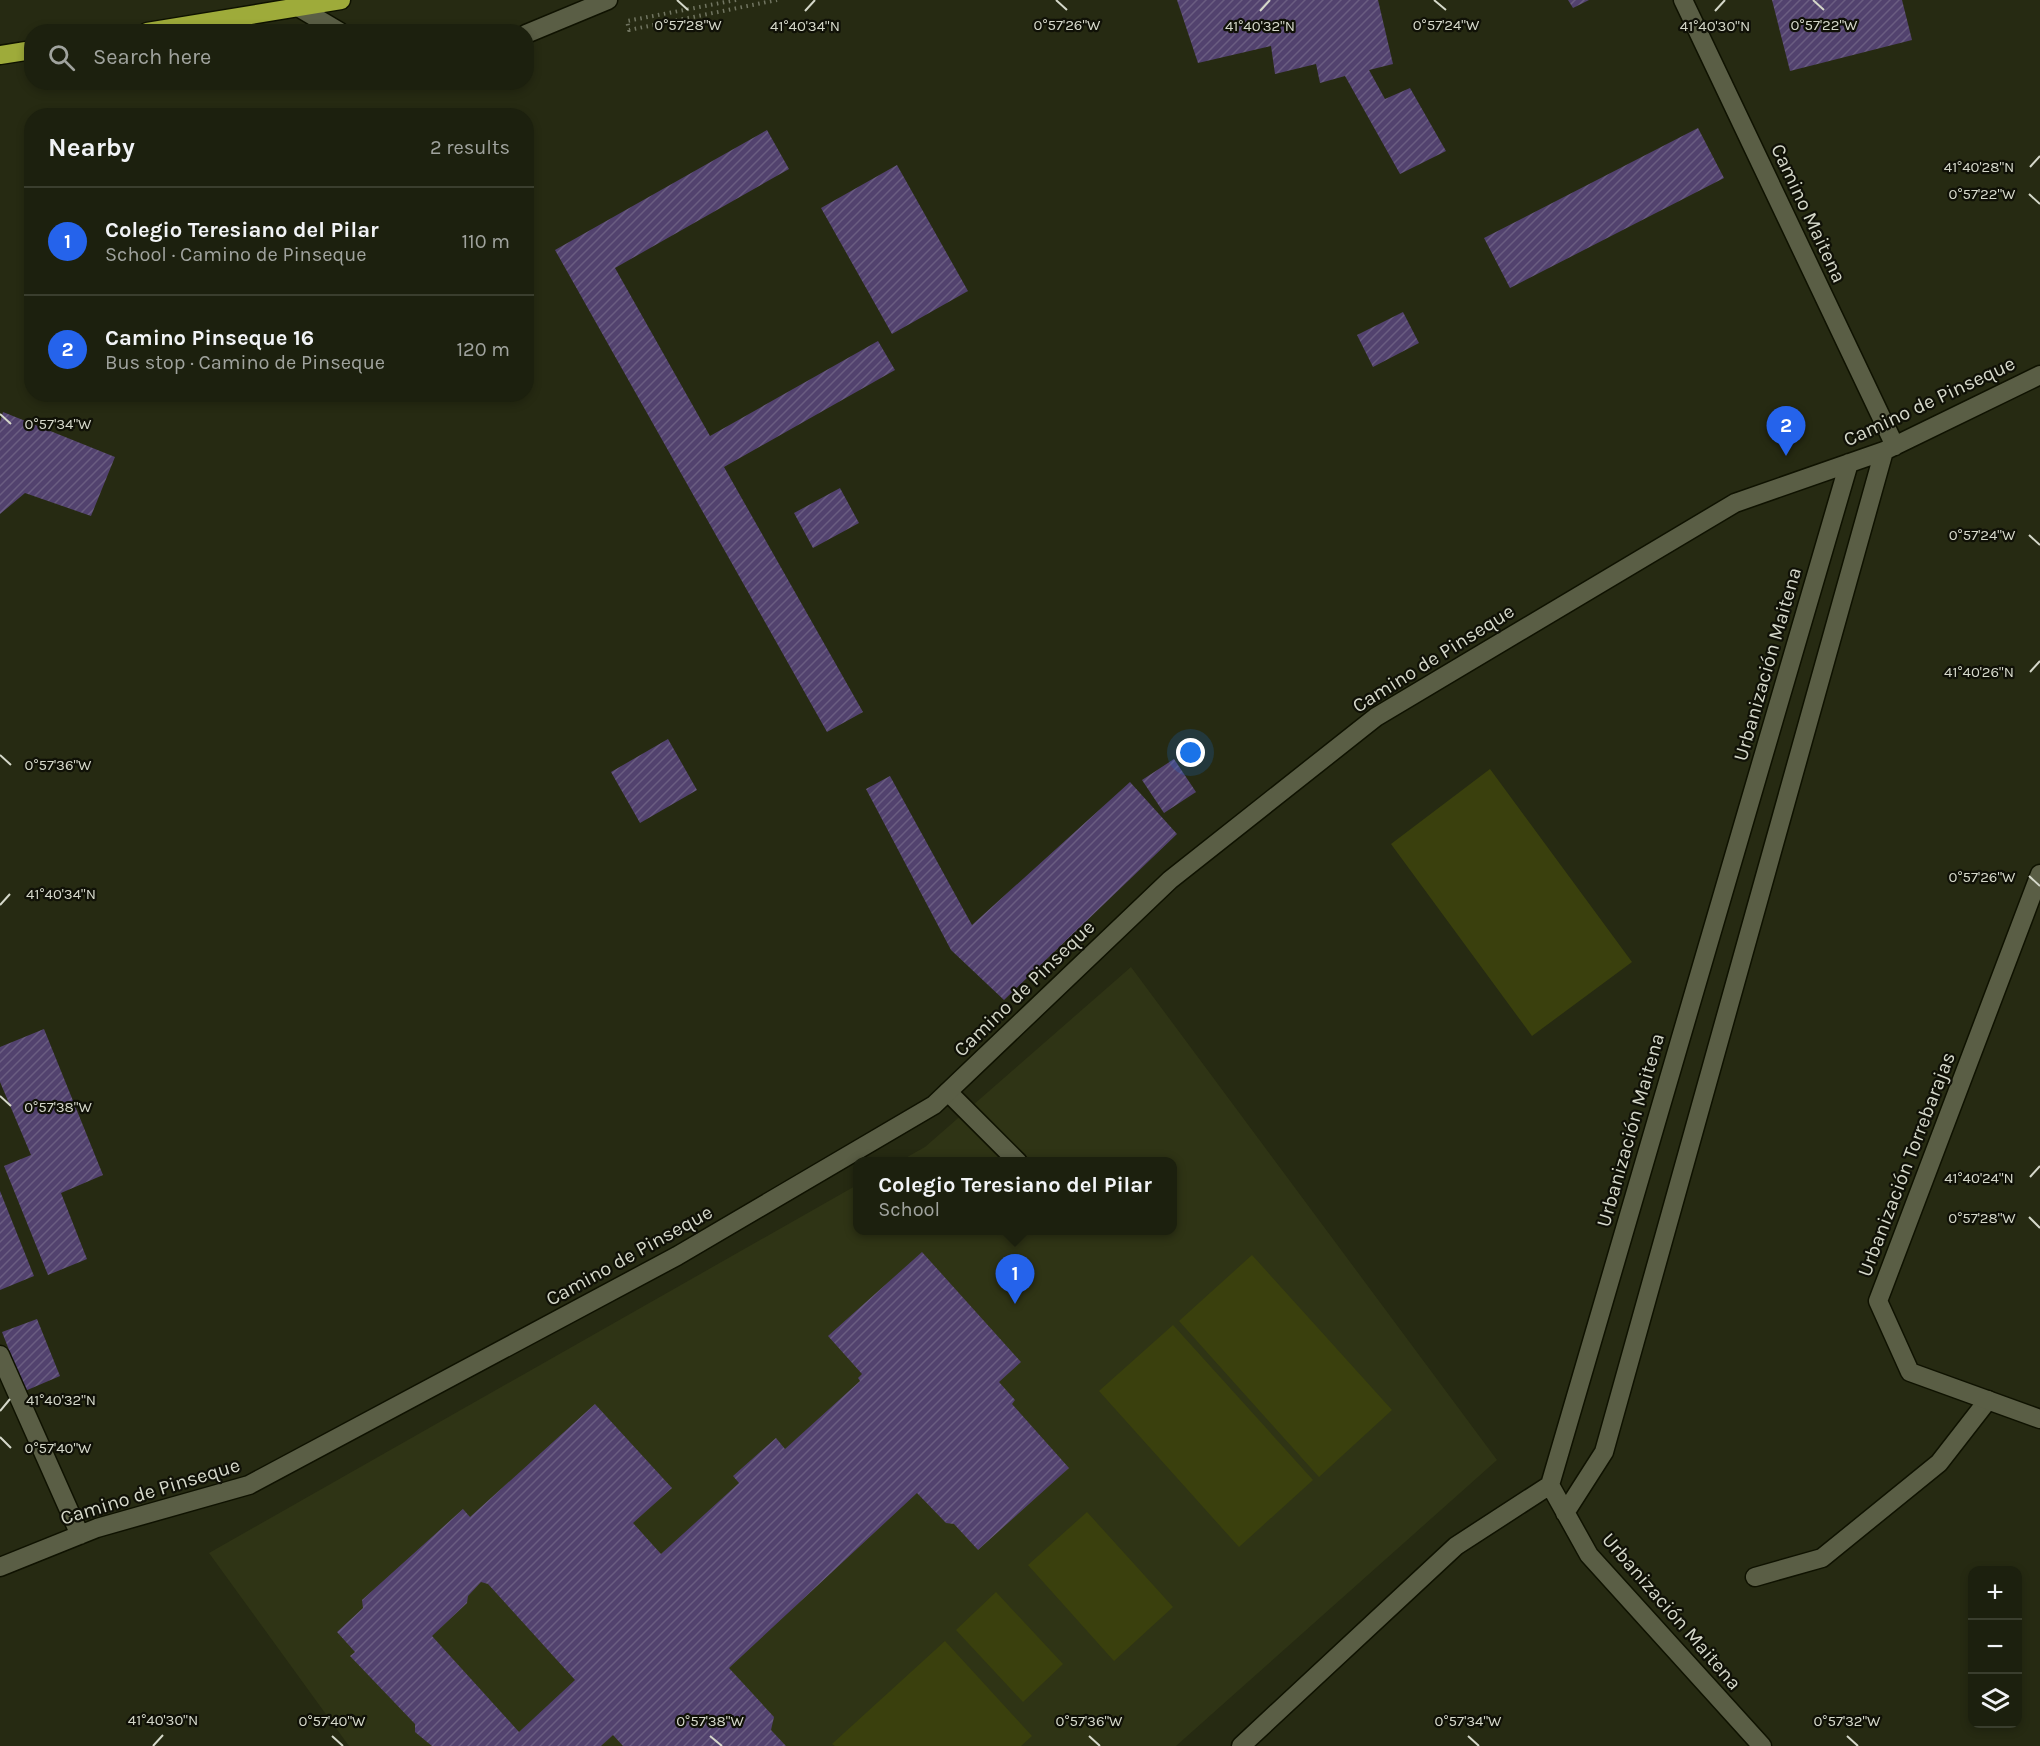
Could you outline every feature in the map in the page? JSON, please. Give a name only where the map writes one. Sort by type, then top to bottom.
[{"type":"highway","points":[[195,24],[342,0]]},
{"type":"highway","points":[[0,55],[24,51]]},
{"type":"street","points":[[534,31],[608,0]]},
{"type":"street","name":"Camino Maitena","points":[[1683,0],[1889,449]]},
{"type":"street","points":[[298,7],[327,24]]},
{"type":"street","name":"Camino de Pinseque","points":[[0,1567],[97,1528],[249,1485],[677,1256],[934,1105],[1170,880],[1376,717],[1735,503],[1889,449],[2040,375]]},
{"type":"street","points":[[1565,1513],[1604,1452],[1889,449]]},
{"type":"street","name":"Urbanización Maitena","points":[[1762,1746],[1589,1556],[1550,1485],[1848,463]]},
{"type":"street","name":"Urbanización Torrebarajas","points":[[2040,874],[1878,1301],[1910,1372],[2040,1419]]},
{"type":"street","points":[[948,1092],[1014,1157]]},
{"type":"street","points":[[0,1355],[80,1535]]},
{"type":"street","points":[[1755,1577],[1822,1558],[1939,1463],[1988,1400]]},
{"type":"street","points":[[1241,1746],[1456,1546],[1550,1485]]},
{"type":"path","points":[[736,0],[627,21],[629,30],[777,0]]},
{"type":"shaded area","points":[[1490,769],[1632,962],[1532,1036],[1391,844]]},
{"type":"shaded area","points":[[1131,967],[1497,1460],[1176,1746],[349,1746],[209,1553],[853,1187],[853,1235],[1177,1235],[1177,1157],[907,1157],[925,1147]]},
{"type":"shaded area","points":[[1252,1255],[1392,1410],[1319,1477],[1179,1321]]},
{"type":"shaded area","points":[[1173,1325],[1313,1480],[1239,1547],[1099,1391]]},
{"type":"shaded area","points":[[1087,1512],[1173,1607],[1114,1661],[1028,1565]]},
{"type":"shaded area","points":[[996,1592],[1063,1664],[1023,1702],[956,1630]]},
{"type":"shaded area","points":[[945,1641],[1032,1736],[1021,1746],[835,1746],[832,1744]]},
{"type":"building","points":[[1177,0],[1378,0],[1393,64],[1369,70],[1385,99],[1410,88],[1446,151],[1400,174],[1345,76],[1320,83],[1316,64],[1275,74],[1271,46],[1198,63]]},
{"type":"building","points":[[1568,0],[1589,0],[1573,8]]},
{"type":"building","points":[[1772,0],[1902,0],[1912,40],[1790,71]]},
{"type":"building","points":[[1698,128],[1724,178],[1510,288],[1484,238]]},
{"type":"building","points":[[767,130],[789,169],[615,268],[710,436],[878,341],[895,370],[724,467],[863,712],[827,732],[555,250]]},
{"type":"building","points":[[897,165],[968,291],[892,334],[821,208]]},
{"type":"building","points":[[1403,312],[1419,343],[1373,367],[1357,335]]},
{"type":"building","points":[[3,412],[115,457],[91,516],[25,493],[0,514],[0,422]]},
{"type":"building","points":[[840,488],[859,523],[813,548],[794,513]]},
{"type":"building","points":[[668,739],[697,790],[640,823],[611,772]]},
{"type":"building","points":[[1174,759],[1196,792],[1164,813],[1142,780]]},
{"type":"building","points":[[890,776],[972,925],[1130,782],[1177,834],[1004,1000],[951,950],[866,789]]},
{"type":"building","points":[[44,1029],[103,1175],[61,1193],[87,1259],[48,1275],[4,1166],[31,1155],[0,1082],[0,1047]]},
{"type":"building","points":[[0,1191],[34,1276],[0,1290]]},
{"type":"building","points":[[922,1252],[1021,1362],[999,1382],[1015,1400],[1012,1404],[1069,1468],[978,1550],[954,1524],[946,1523],[917,1493],[729,1668],[774,1717],[771,1730],[786,1746],[623,1746],[613,1735],[601,1746],[432,1746],[415,1732],[415,1724],[350,1656],[355,1652],[337,1632],[363,1608],[362,1600],[463,1509],[470,1517],[595,1404],[672,1488],[633,1523],[661,1554],[739,1483],[733,1476],[776,1438],[785,1449],[860,1381],[858,1378],[862,1374],[828,1336]],"holes":[[[481,1582],[488,1584],[575,1680],[519,1732],[432,1636],[467,1603],[468,1596]]]},
{"type":"building","points":[[37,1319],[60,1376],[25,1391],[2,1332]]},
{"type":"place","name":"Camino Pinseque 16","points":[[1786,456]]},
{"type":"place","name":"Colegio Teresiano del Pilar","points":[[1015,1304]]}]
